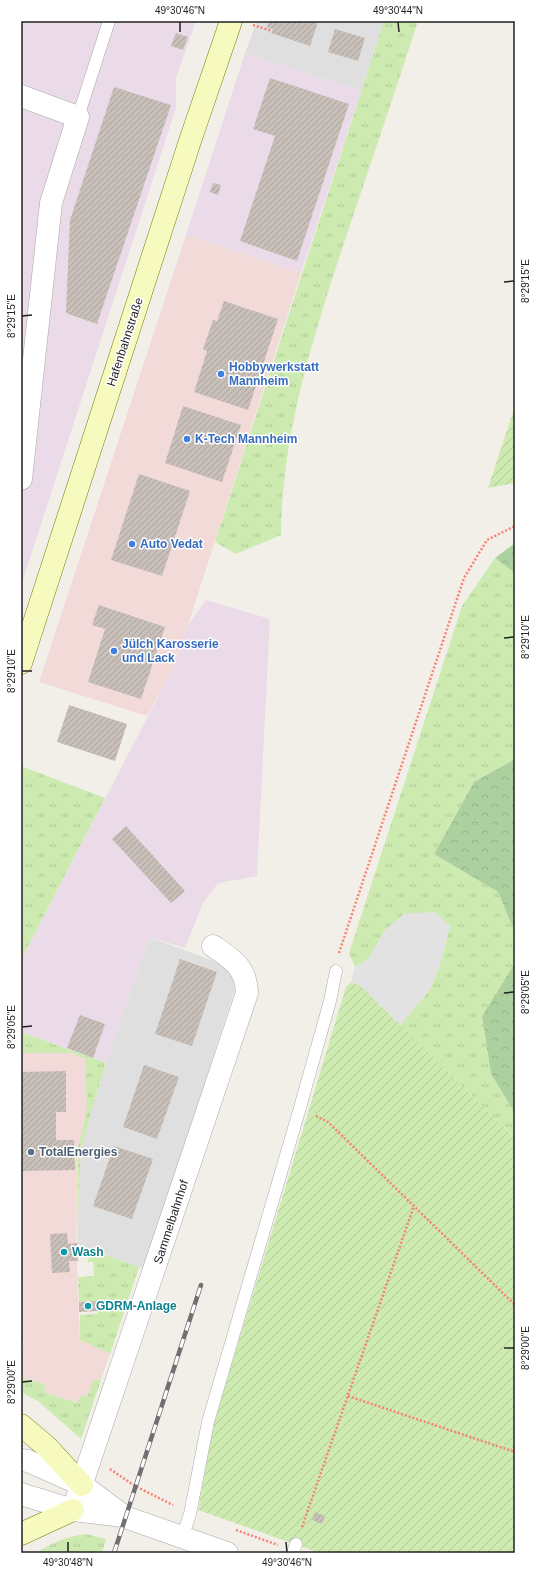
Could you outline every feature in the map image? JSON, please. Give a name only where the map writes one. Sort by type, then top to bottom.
[{"type":"main road","name":"Hafenbahnstraße","points":[[21,663],[188,148],[241,23]]},
{"type":"main road","points":[[21,1425],[47,1447],[82,1485]]},
{"type":"main road","points":[[21,1534],[73,1510]]},
{"type":"street","points":[[21,96],[78,117],[51,202],[21,479]]},
{"type":"street","name":"Sammelbahnhof","points":[[73,1510],[247,993],[247,983],[238,965],[213,946]]},
{"type":"street","points":[[21,1460],[28,1461],[82,1485],[124,1516],[189,1544],[227,1553]]},
{"type":"street","points":[[21,1494],[73,1510],[124,1516]]},
{"type":"lane","points":[[78,117],[109,21]]},
{"type":"lane","points":[[189,1544],[190,1514],[208,1422],[299,1111],[330,1001],[336,972]]},
{"type":"path","points":[[241,23],[272,31]]},
{"type":"path","points":[[336,972],[342,944],[464,578],[487,540],[515,526]]},
{"type":"path","points":[[299,1111],[308,1113],[328,1122],[515,1305]]},
{"type":"path","points":[[294,1549],[414,1206]]},
{"type":"path","points":[[348,1396],[515,1452]]},
{"type":"shaded area","points":[[21,21],[196,21],[176,78],[176,108],[21,586]]},
{"type":"shaded area","points":[[257,21],[384,21],[361,91],[245,53]]},
{"type":"shaded area","points":[[245,53],[361,91],[301,273],[186,235]]},
{"type":"shaded area","points":[[186,235],[301,273],[188,625],[173,668],[147,716],[39,682]]},
{"type":"shaded area","points":[[206,600],[270,619],[257,876],[218,883],[203,903],[185,948],[149,937],[106,1063],[21,1032],[21,960],[173,668],[188,625]]},
{"type":"shaded area","points":[[435,912],[450,926],[439,968],[429,991],[400,1025],[360,985],[351,982],[355,967],[369,958],[385,930],[404,914]]},
{"type":"shaded area","points":[[149,937],[241,971],[144,1269],[77,1244],[81,1147],[106,1063]]},
{"type":"shaded area","points":[[21,1053],[73,1053],[85,1059],[87,1110],[78,1147],[76,1243],[80,1340],[110,1354],[101,1380],[98,1379],[87,1397],[77,1403],[44,1392],[46,1385],[21,1377],[21,1354],[24,1341],[21,1341]]},
{"type":"green space","points":[[384,21],[418,21],[322,310],[302,384],[287,459],[281,535],[236,554],[215,542]]},
{"type":"green space","points":[[515,406],[515,483],[488,488]]},
{"type":"green space","points":[[515,543],[515,573],[495,558]]},
{"type":"green space","points":[[495,558],[515,573],[515,759],[474,782],[434,854],[498,892],[515,933],[515,963],[482,1016],[491,1074],[515,1113],[515,1138],[400,1025],[429,991],[439,968],[450,926],[385,930],[369,958],[355,967],[349,953],[462,606]]},
{"type":"green space","points":[[515,759],[515,933],[498,892],[434,854],[474,782]]},
{"type":"green space","points":[[21,766],[105,798],[21,960]]},
{"type":"green space","points":[[515,963],[515,1113],[491,1074],[482,1016]]},
{"type":"green space","points":[[351,982],[360,985],[515,1138],[515,1553],[320,1553],[198,1510],[214,1423],[346,987]]},
{"type":"green space","points":[[21,1032],[106,1063],[81,1147],[77,1243],[78,1147],[87,1110],[85,1059],[73,1053],[21,1053]]},
{"type":"green space","points":[[92,1250],[139,1267],[110,1354],[80,1340],[80,1315],[98,1314],[97,1301],[79,1302],[78,1277],[94,1276],[93,1262],[87,1262]]},
{"type":"green space","points":[[21,1377],[46,1385],[44,1392],[77,1403],[80,1395],[87,1397],[95,1379],[101,1380],[81,1439],[38,1401],[21,1392]]},
{"type":"green space","points":[[86,1534],[106,1539],[102,1553],[37,1553],[60,1540]]},
{"type":"building","points":[[269,21],[318,22],[310,46],[271,33],[273,29],[267,28]]},
{"type":"building","points":[[335,29],[365,38],[358,61],[328,52]]},
{"type":"building","points":[[176,33],[188,37],[183,50],[171,46]]},
{"type":"building","points":[[270,78],[349,104],[297,261],[240,241],[275,136],[253,129]]},
{"type":"building","points":[[114,87],[171,105],[97,324],[66,313],[70,220]]},
{"type":"building","points":[[213,183],[221,185],[218,195],[210,192]]},
{"type":"building","points":[[224,301],[278,319],[248,410],[194,392],[207,351],[203,349],[213,320],[217,321]]},
{"type":"building","points":[[183,406],[241,425],[222,482],[165,463]]},
{"type":"building","points":[[139,474],[190,491],[162,576],[111,560]]},
{"type":"building","points":[[99,605],[165,627],[141,699],[88,682],[105,629],[92,625]]},
{"type":"building","points":[[69,705],[127,724],[115,761],[57,742]]},
{"type":"building","points":[[126,826],[185,891],[171,903],[112,839]]},
{"type":"building","points":[[180,959],[217,972],[192,1046],[155,1034]]},
{"type":"building","points":[[80,1015],[105,1024],[93,1058],[67,1048]]},
{"type":"building","points":[[144,1065],[179,1077],[157,1139],[123,1127]]},
{"type":"building","points":[[66,1071],[66,1112],[56,1112],[56,1140],[74,1140],[75,1170],[21,1171],[21,1072]]},
{"type":"building","points":[[114,1146],[153,1159],[132,1219],[93,1206]]},
{"type":"building","name":"Wash","points":[[67,1233],[68,1244],[77,1243],[78,1261],[69,1261],[70,1272],[52,1273],[50,1234]]},
{"type":"building","name":"GDRM-Anlage","points":[[97,1301],[98,1311],[79,1312],[79,1302]]},
{"type":"building","points":[[315,1512],[325,1516],[322,1524],[312,1520]]},
{"type":"railway","points":[[114,1553],[201,1285]]},
{"type":"place","name":"Hobbywerkstatt Mannheim","points":[[221,374]]},
{"type":"place","name":"K-Tech Mannheim","points":[[187,439]]},
{"type":"place","name":"Auto Vedat","points":[[132,544]]},
{"type":"place","name":"Jülch Karosserie und Lack","points":[[114,651]]},
{"type":"place","name":"TotalEnergies","points":[[31,1152]]},
{"type":"place","name":"Wash","points":[[64,1252]]},
{"type":"place","name":"GDRM-Anlage","points":[[88,1306]]}]
